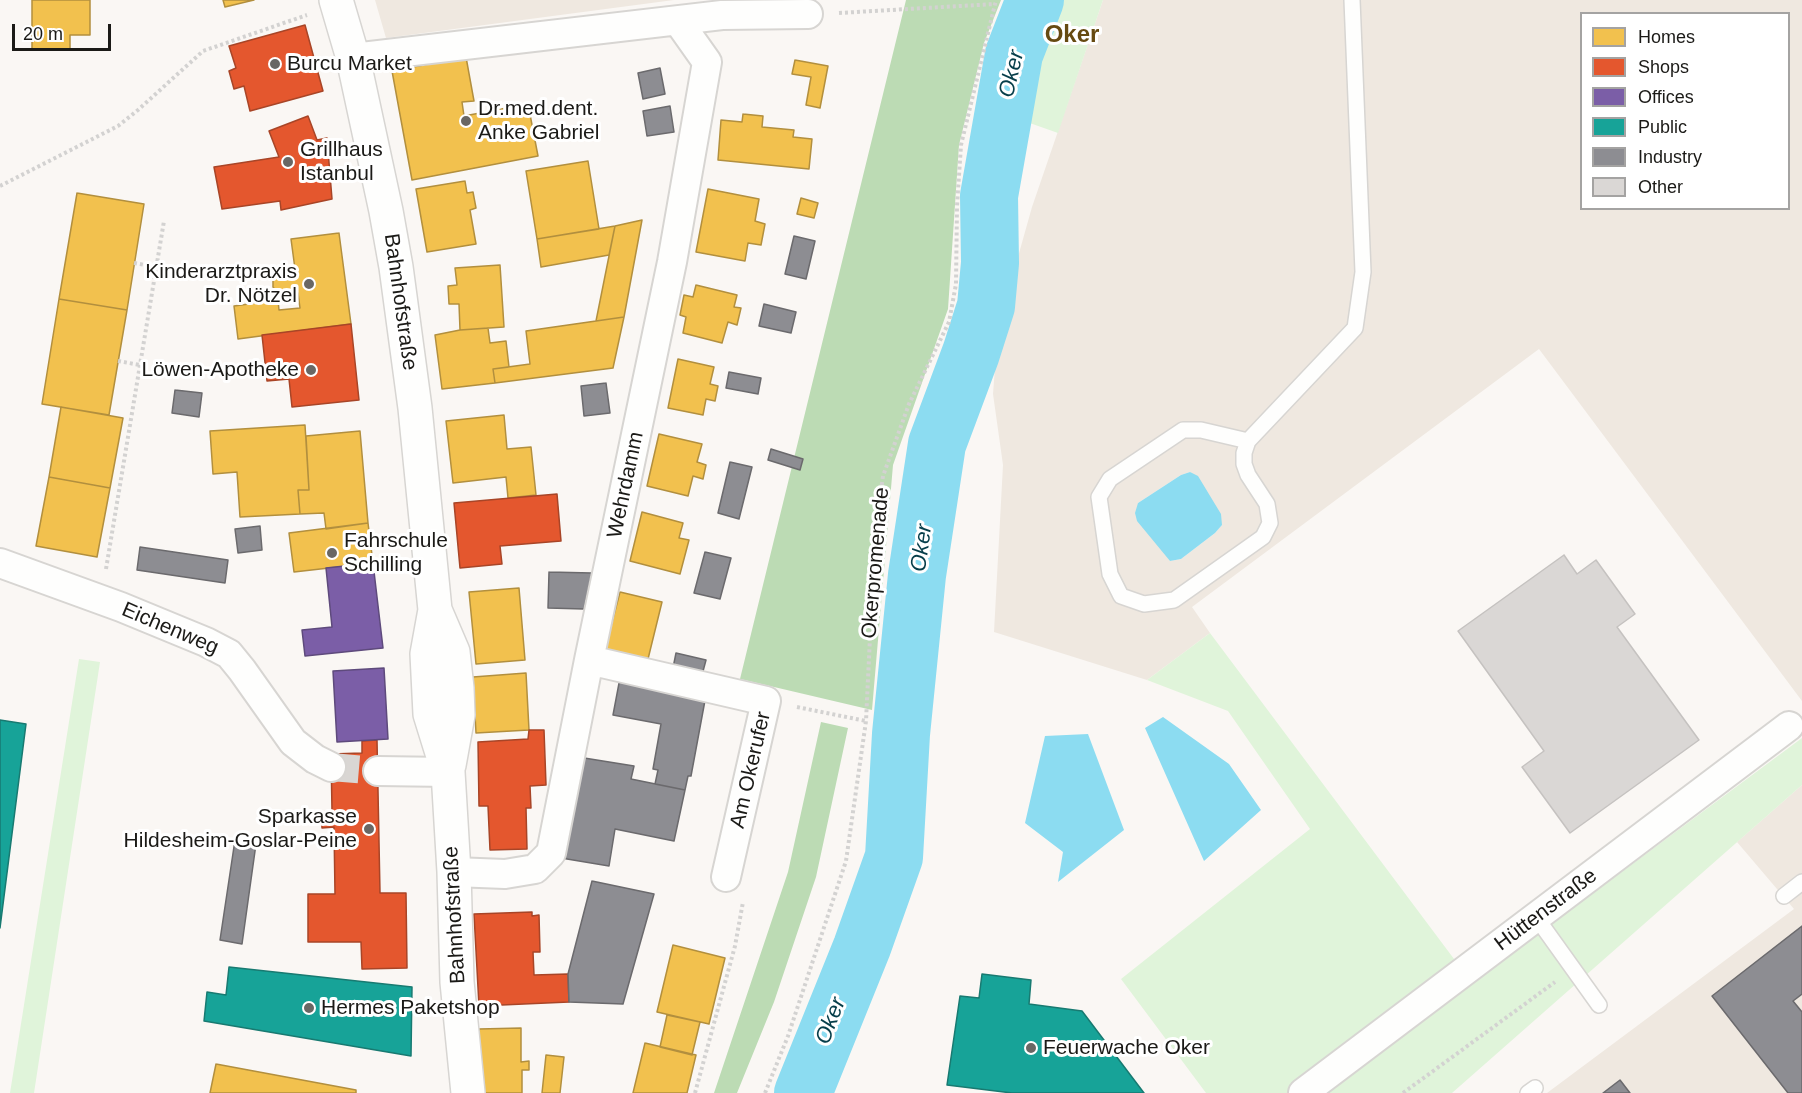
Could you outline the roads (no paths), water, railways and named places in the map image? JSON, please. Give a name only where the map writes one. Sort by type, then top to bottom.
[{"type":"main road","name":"Bahnhofstraße","points":[[326,7],[353,58],[373,146],[396,267],[415,408],[435,610],[427,654],[428,691],[430,714],[448,772],[457,982],[468,1093]]},
{"type":"street","points":[[353,58],[678,21],[722,8],[808,14]]},
{"type":"street","name":"Wehrdamm","points":[[454,872],[505,874],[535,869],[551,853],[672,262],[707,62],[678,21]]},
{"type":"street","name":"Eichenweg","points":[[0,563],[101,600],[206,642],[229,654],[293,742],[315,759],[331,767]]},
{"type":"street","name":"Am Okerufer","points":[[589,660],[766,701],[726,877]]},
{"type":"street","name":"Hüttenstraße","points":[[1303,1093],[1789,726]]},
{"type":"street","points":[[378,771],[448,772]]},
{"type":"lane","points":[[1248,441],[1202,430],[1183,430],[1110,479],[1099,497],[1110,574],[1121,596],[1144,604],[1174,600],[1263,537],[1270,523],[1267,504],[1248,475],[1244,464],[1244,453],[1248,441],[1355,328],[1363,272],[1352,0]]},
{"type":"lane","points":[[1784,896],[1802,882]]},
{"type":"lane","points":[[1536,917],[1599,1005]]},
{"type":"water","points":[[1190,472],[1198,476],[1221,514],[1222,525],[1181,559],[1170,561],[1137,521],[1135,513],[1138,503],[1181,475]]},
{"type":"water","points":[[1163,717],[1229,764],[1261,810],[1204,861],[1145,728]]},
{"type":"water","points":[[1088,734],[1124,830],[1058,882],[1063,852],[1025,823],[1045,736]]},
{"type":"waterway","name":"Oker","points":[[803,1093],[862,947],[894,857],[901,734],[917,575],[937,444],[986,306],[990,263],[989,196],[1014,54],[1035,0]]},
{"type":"tunnel","points":[[331,767],[378,771]]},
{"type":"place","name":"Burcu Market","points":[[275,64]]},
{"type":"place","name":"Dr.med.dent. Anke Gabriel","points":[[466,121]]},
{"type":"place","name":"Grillhaus Istanbul","points":[[288,162]]},
{"type":"place","name":"Kinderarztpraxis Dr. Nötzel","points":[[309,284]]},
{"type":"place","name":"Löwen-Apotheke","points":[[311,370]]},
{"type":"place","name":"Fahrschule Schilling","points":[[332,553]]},
{"type":"place","name":"Sparkasse Hildesheim-Goslar-Peine","points":[[369,829]]},
{"type":"place","name":"Hermes Paketshop","points":[[309,1008]]},
{"type":"place","name":"Feuerwache Oker","points":[[1031,1048]]},
{"type":"district","name":"Oker","points":[[1072,35]]}]
